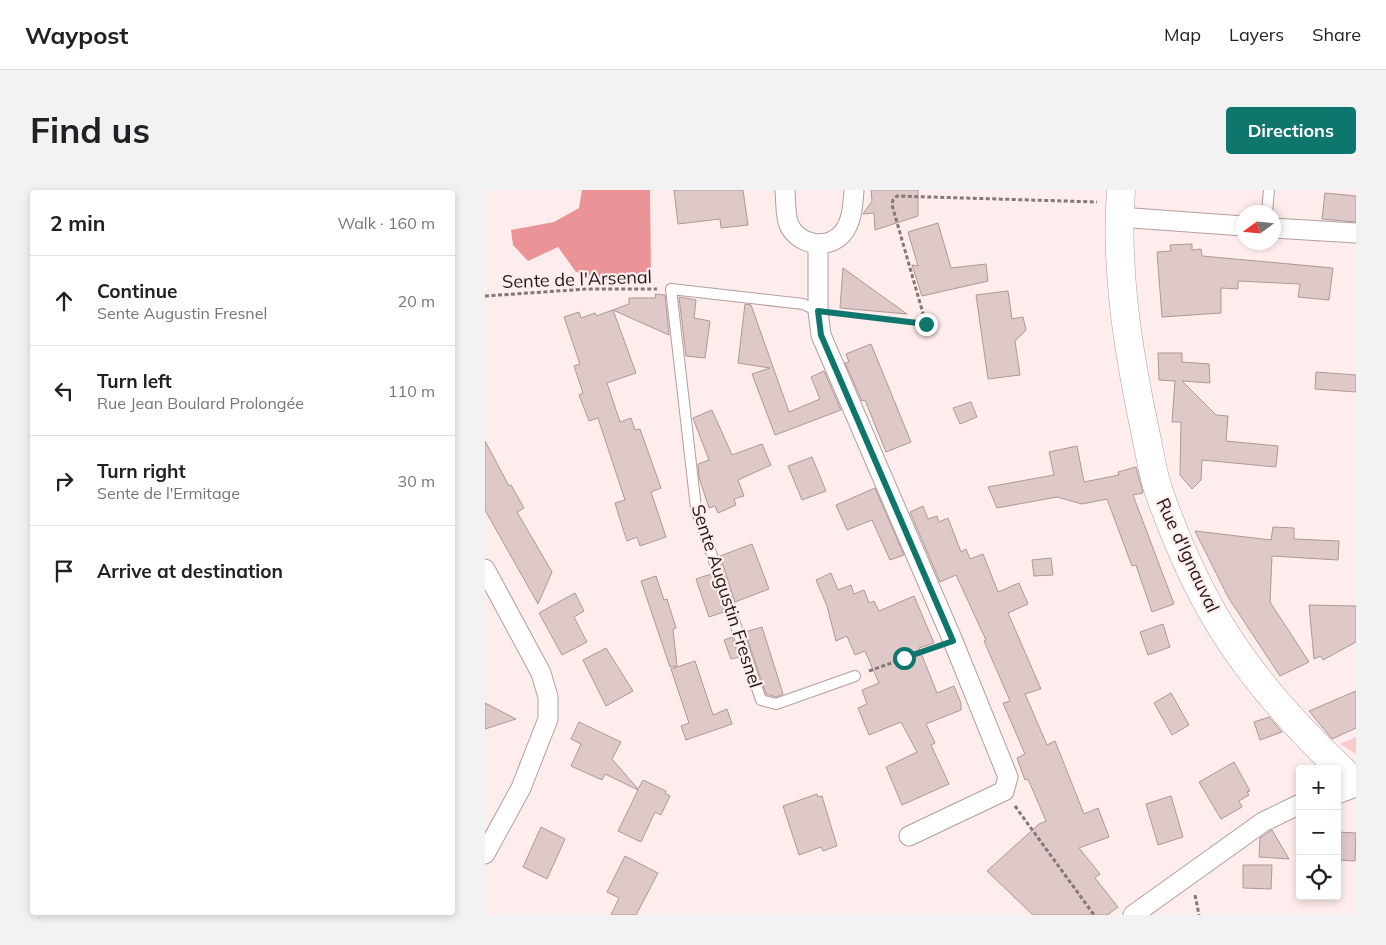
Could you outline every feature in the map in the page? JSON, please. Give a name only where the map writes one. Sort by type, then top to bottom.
[{"type":"street","points":[[785,190],[789,224],[804,241],[818,244],[831,241],[842,234],[852,214],[854,190]]},
{"type":"street","points":[[1120,203],[1236,225]]},
{"type":"street","name":"Rue d'Ignauval","points":[[1120,203],[1120,255],[1129,355],[1158,491],[1187,560],[1228,638],[1267,691],[1321,751],[1356,783]]},
{"type":"street","points":[[1281,229],[1356,234]]},
{"type":"street","points":[[818,244],[818,311],[821,335],[953,641],[1008,777],[1004,791],[909,836]]},
{"type":"street","points":[[485,569],[541,673],[548,697],[548,719],[521,788],[485,854]]},
{"type":"street","points":[[1341,793],[1356,787]]},
{"type":"street","points":[[1133,915],[1263,822],[1296,806]]},
{"type":"lane","points":[[1268,205],[1269,190]]},
{"type":"lane","points":[[671,289],[803,304],[818,311]]},
{"type":"lane","name":"Sente Augustin Fresnel","points":[[671,289],[696,508],[761,700],[775,704],[855,676]]},
{"type":"path","points":[[818,311],[926,324],[892,205],[893,200],[897,196],[1120,203]]},
{"type":"path","name":"Sente de l'Arsenal","points":[[485,296],[587,289],[671,289]]},
{"type":"path","points":[[855,676],[953,641]]},
{"type":"path","points":[[1004,791],[1094,915]]},
{"type":"shaded area","points":[[582,190],[650,190],[651,276],[622,284],[576,272],[558,247],[528,261],[513,245],[511,230],[554,222],[579,208]]},
{"type":"shaded area","points":[[1356,737],[1356,754],[1340,744]]},
{"type":"building","points":[[674,190],[743,190],[748,225],[721,228],[720,219],[678,224]]},
{"type":"building","points":[[871,190],[918,190],[918,216],[875,230],[874,213],[863,214],[872,201]]},
{"type":"building","points":[[1325,193],[1356,196],[1356,222],[1322,219]]},
{"type":"building","points":[[938,223],[951,268],[986,264],[988,281],[922,296],[912,265],[918,266],[908,232]]},
{"type":"building","points":[[1192,244],[1192,250],[1201,249],[1202,256],[1333,268],[1329,300],[1298,297],[1300,284],[1238,281],[1238,289],[1221,288],[1221,313],[1162,317],[1157,252],[1171,251],[1170,245]]},
{"type":"building","points":[[843,268],[907,314],[840,308]]},
{"type":"building","points":[[1008,291],[1012,319],[1023,317],[1026,330],[1015,341],[1020,375],[988,379],[976,295]]},
{"type":"building","points":[[655,294],[665,295],[669,335],[613,310],[629,304],[629,298],[656,298]]},
{"type":"building","points":[[679,297],[696,300],[694,318],[710,321],[705,358],[686,356]]},
{"type":"building","points":[[745,304],[751,305],[789,412],[820,399],[811,377],[824,371],[841,410],[775,435],[752,374],[770,368],[738,363]]},
{"type":"building","points":[[613,310],[636,373],[607,383],[620,422],[631,418],[635,430],[640,429],[661,488],[651,492],[666,537],[640,546],[637,537],[627,541],[623,529],[615,503],[625,500],[598,418],[589,421],[579,395],[583,393],[574,366],[580,364],[564,317],[579,312],[581,318],[595,313],[596,316]]},
{"type":"building","points":[[871,344],[911,442],[886,452],[865,400],[862,401],[845,363],[849,362],[846,354]]},
{"type":"building","points":[[1158,353],[1182,353],[1182,362],[1209,364],[1210,383],[1182,381],[1216,415],[1228,416],[1226,441],[1278,446],[1276,467],[1202,460],[1201,480],[1192,489],[1180,475],[1181,422],[1172,422],[1175,381],[1159,380]]},
{"type":"building","points":[[1316,372],[1356,375],[1356,392],[1315,389]]},
{"type":"building","points":[[971,402],[977,417],[960,424],[953,408]]},
{"type":"building","points":[[712,410],[732,455],[762,444],[771,465],[738,480],[744,496],[734,499],[736,505],[718,513],[715,506],[709,508],[699,477],[698,464],[709,460],[693,418]]},
{"type":"building","points":[[485,441],[509,486],[511,485],[524,508],[517,512],[552,572],[538,604],[485,510]]},
{"type":"building","points":[[1077,446],[1084,482],[1119,475],[1118,472],[1136,467],[1143,493],[1133,495],[1174,604],[1152,612],[1136,565],[1132,566],[1107,499],[1082,504],[1057,497],[997,508],[988,487],[1054,475],[1049,452]]},
{"type":"building","points":[[812,457],[826,491],[802,500],[788,466]]},
{"type":"building","points":[[875,488],[904,555],[890,560],[872,520],[847,530],[836,505]]},
{"type":"building","points":[[923,506],[928,519],[937,516],[939,522],[948,518],[961,552],[966,549],[970,559],[983,554],[998,592],[1019,583],[1028,604],[1008,613],[1041,689],[1025,694],[1047,745],[1055,741],[1084,814],[1098,808],[1109,837],[1079,848],[1100,874],[1095,878],[1118,907],[1107,915],[1033,915],[987,871],[1039,824],[1046,821],[1028,779],[1025,780],[1017,758],[1025,754],[1003,703],[1010,701],[984,641],[986,640],[956,575],[940,582],[910,512]]},
{"type":"building","points":[[1273,527],[1294,528],[1294,539],[1339,541],[1338,560],[1272,556],[1270,602],[1309,662],[1280,676],[1228,597],[1195,531],[1271,540]]},
{"type":"building","points":[[752,544],[769,589],[735,602],[720,556]]},
{"type":"building","points":[[1051,558],[1053,575],[1034,576],[1032,560]]},
{"type":"building","points":[[831,573],[838,590],[851,585],[854,594],[864,590],[869,603],[874,601],[879,611],[914,596],[934,643],[919,648],[937,693],[954,686],[961,703],[961,710],[926,724],[935,743],[931,745],[949,784],[902,805],[886,767],[917,752],[901,722],[869,735],[858,708],[867,704],[862,690],[879,683],[865,651],[855,655],[847,636],[836,641],[827,606],[816,580]]},
{"type":"building","points":[[711,574],[724,612],[709,617],[696,579]]},
{"type":"building","points":[[656,576],[664,600],[667,599],[676,628],[673,629],[677,666],[670,667],[641,581]]},
{"type":"building","points":[[575,593],[584,611],[574,617],[587,642],[562,655],[539,613]]},
{"type":"building","points":[[1309,605],[1356,606],[1356,642],[1323,660],[1321,656],[1314,659]]},
{"type":"building","points":[[1163,624],[1170,647],[1148,655],[1140,632]]},
{"type":"building","points":[[762,627],[783,694],[776,697],[766,694],[745,632]]},
{"type":"building","points":[[732,637],[739,657],[731,659],[724,640]]},
{"type":"building","points":[[606,648],[633,691],[606,706],[583,660]]},
{"type":"building","points":[[695,661],[713,715],[727,709],[732,724],[686,740],[681,726],[689,723],[671,669]]},
{"type":"building","points":[[1356,691],[1356,728],[1332,739],[1309,711]]},
{"type":"building","points":[[1171,693],[1189,725],[1172,735],[1154,703]]},
{"type":"building","points":[[485,703],[516,719],[485,729]]},
{"type":"building","points":[[1269,717],[1282,732],[1260,740],[1254,722]]},
{"type":"building","points":[[579,722],[621,742],[612,759],[638,789],[643,780],[666,791],[665,793],[670,796],[661,815],[655,812],[641,842],[618,831],[638,790],[605,774],[602,780],[571,766],[581,744],[571,739]]},
{"type":"building","points":[[1234,762],[1250,791],[1247,792],[1249,795],[1239,801],[1242,807],[1221,819],[1199,782]]},
{"type":"building","points":[[817,794],[818,797],[822,796],[837,846],[823,851],[821,847],[799,855],[783,806]]},
{"type":"building","points":[[1171,796],[1183,837],[1158,845],[1146,804]]},
{"type":"building","points":[[541,827],[565,839],[547,879],[523,867]]},
{"type":"building","points":[[1272,830],[1289,859],[1259,857],[1260,838]]},
{"type":"building","points":[[1341,832],[1356,833],[1355,861],[1341,860]]},
{"type":"building","points":[[625,856],[658,873],[636,915],[611,915],[619,898],[607,892]]},
{"type":"building","points":[[1243,865],[1272,865],[1271,889],[1243,888]]},
{"type":"route","points":[[904,658],[953,641],[821,335],[818,311],[926,324]]}]
